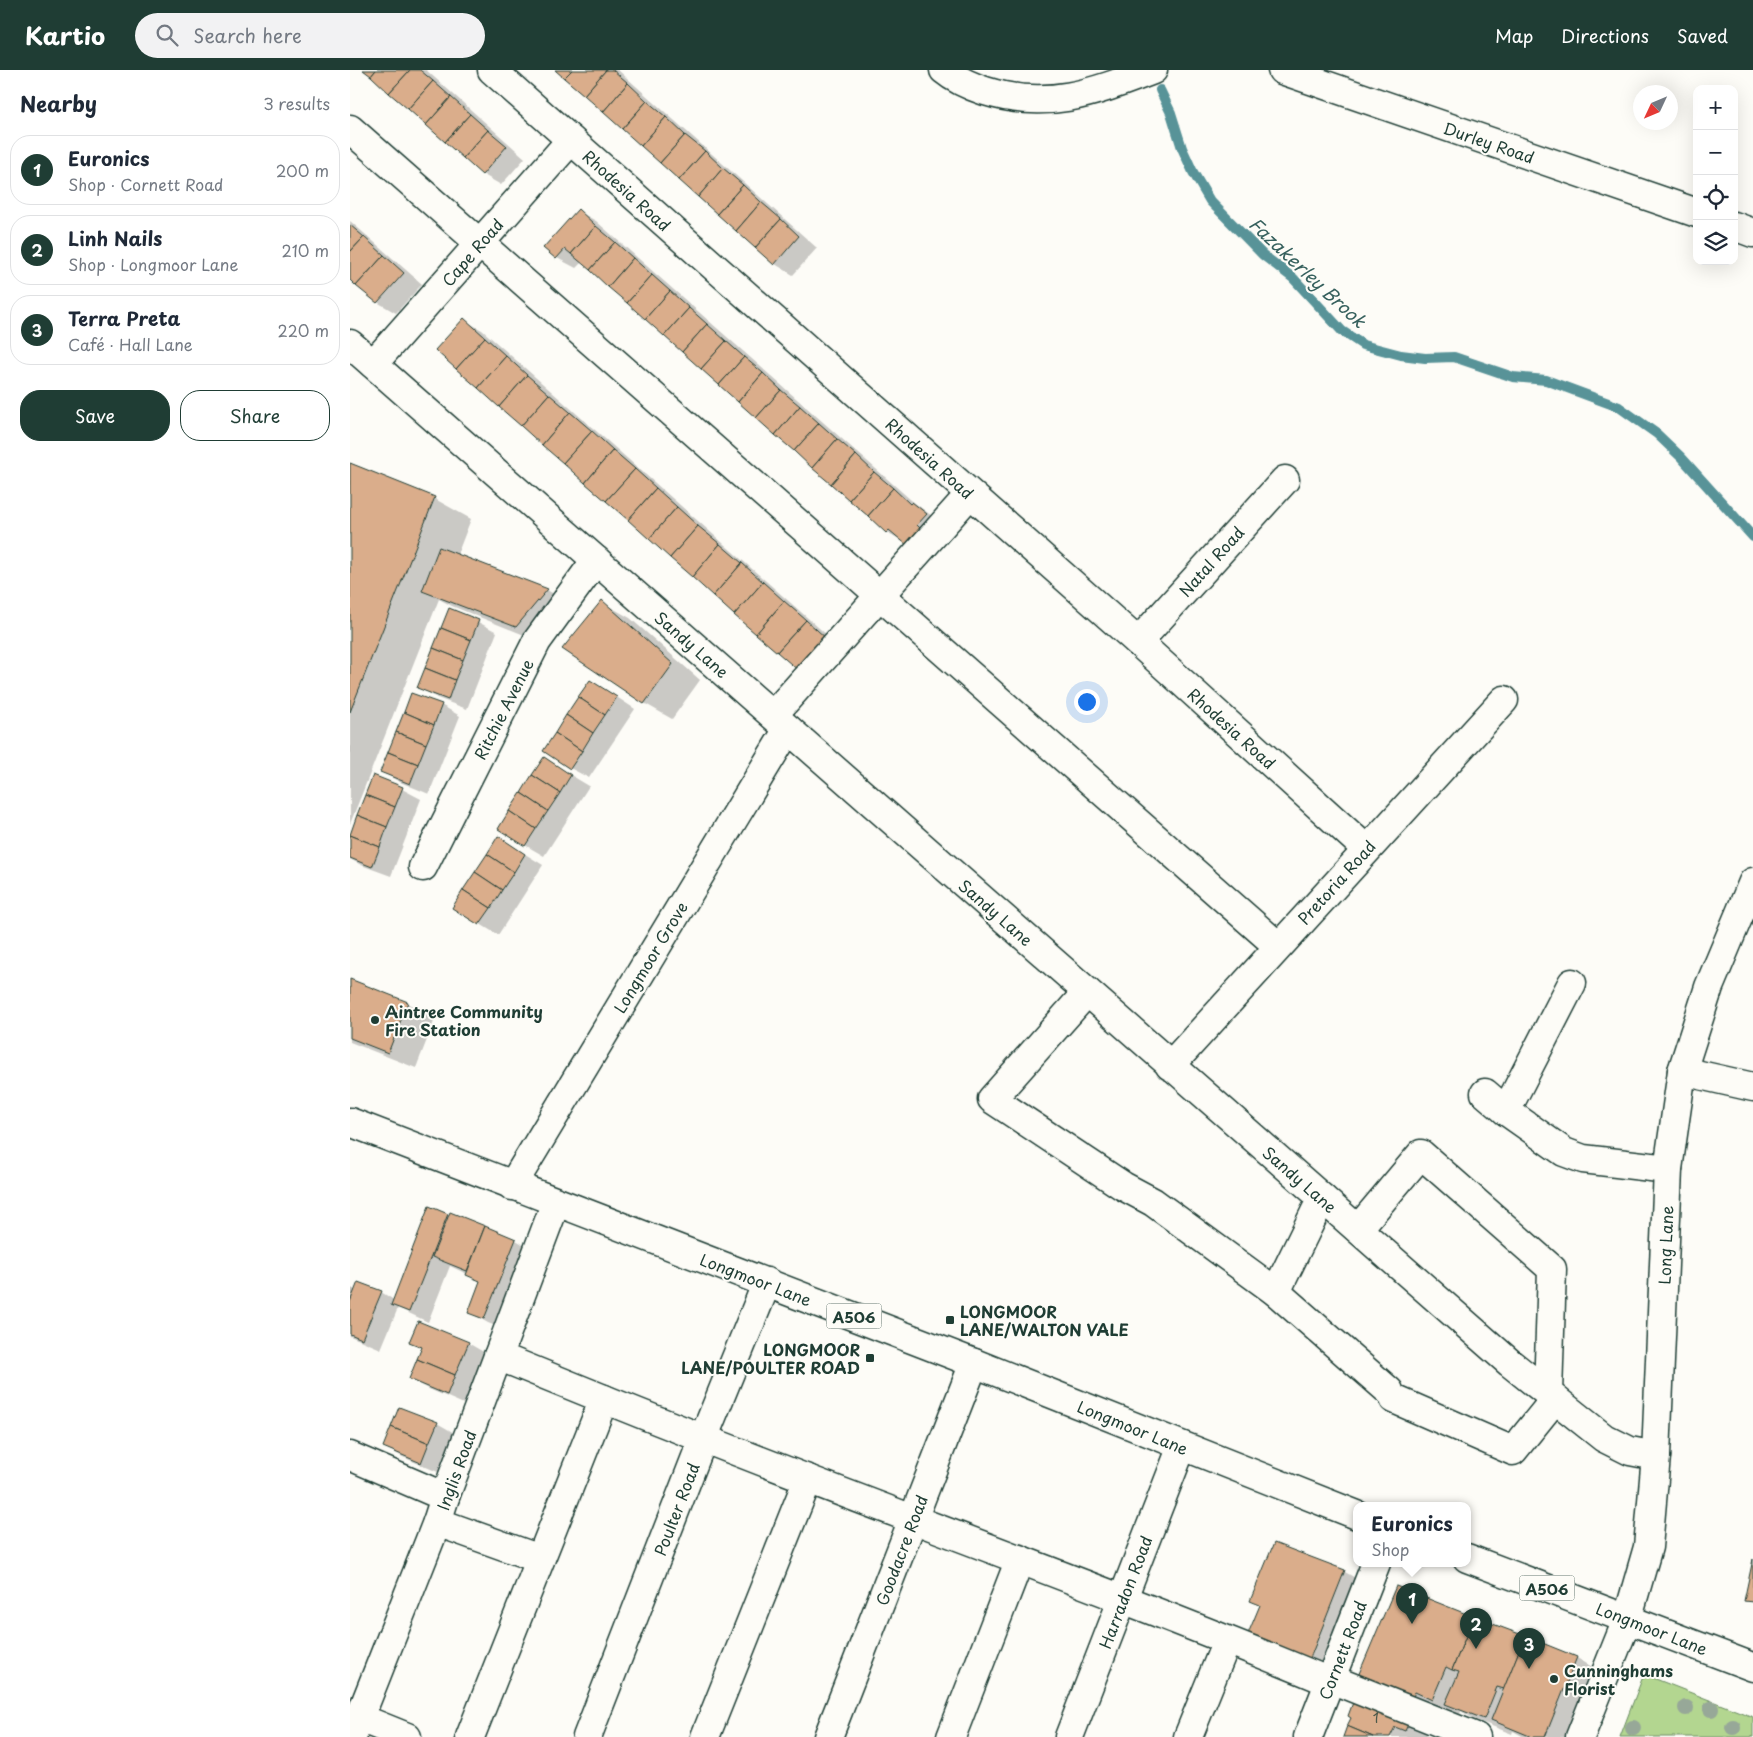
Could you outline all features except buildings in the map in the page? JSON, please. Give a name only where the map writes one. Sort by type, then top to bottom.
[{"type":"street","name":"Rhodesia Road","points":[[492,70],[1138,642],[1366,849]]},
{"type":"street","points":[[944,70],[951,76],[996,94],[1042,100],[1086,94],[1153,70]]},
{"type":"street","name":"Durley Road","points":[[1282,70],[1693,212]]},
{"type":"street","points":[[350,129],[1278,946]]},
{"type":"street","name":"Cape Road","points":[[373,364],[571,140]]},
{"type":"street","points":[[1738,227],[1753,232]]},
{"type":"street","name":"Sandy Lane","points":[[350,344],[1510,1363],[1604,1438],[1630,1451],[1656,1456]]},
{"type":"street","name":"Natal Road","points":[[1138,642],[1285,480]]},
{"type":"street","name":"Longmoor Grove","points":[[512,1186],[781,722],[880,596],[970,494]]},
{"type":"street","name":"Ritchie Avenue","points":[[423,867],[537,641],[596,560]]},
{"type":"street","name":"Pretoria Road","points":[[1170,1066],[1504,700]]},
{"type":"street","name":"Long Lane","points":[[1580,1737],[1627,1620],[1648,1547],[1656,1456],[1668,1169],[1682,1071],[1709,987],[1751,892]]},
{"type":"street","points":[[1506,1111],[1572,983]]},
{"type":"street","points":[[1087,992],[992,1099],[1123,1186],[1153,1202],[1276,1292],[1391,1395],[1513,1451],[1552,1396],[1552,1268],[1421,1154],[1358,1229]]},
{"type":"street","points":[[1682,1071],[1753,1087]]},
{"type":"street","points":[[1485,1093],[1506,1111],[1564,1152],[1583,1159],[1668,1169]]},
{"type":"street","name":"Longmoor Lane","points":[[350,1122],[512,1186],[767,1282],[1353,1513]]},
{"type":"street","points":[[1276,1292],[1322,1198]]},
{"type":"street","name":"Inglis Road","points":[[356,1728],[361,1682],[437,1522],[556,1202]]},
{"type":"street","name":"Poulter Road","points":[[587,1737],[703,1439],[767,1282]]},
{"type":"street","points":[[498,1356],[703,1439],[1020,1559],[1331,1681],[1428,1728],[1476,1737]]},
{"type":"street","name":"Goodacre Road","points":[[828,1737],[974,1363]]},
{"type":"street","points":[[470,1737],[604,1399]]},
{"type":"street","name":"Harradon Road","points":[[1069,1737],[1182,1446]]},
{"type":"street","points":[[350,1456],[445,1497]]},
{"type":"street","points":[[705,1737],[808,1479]]},
{"type":"street","points":[[437,1522],[540,1558]]},
{"type":"street","points":[[951,1737],[1020,1559]]},
{"type":"street","name":"Longmoor Lane","points":[[1471,1560],[1753,1667]]},
{"type":"street","name":"Cornett Road","points":[[1308,1737],[1374,1567]]},
{"type":"street","points":[[1188,1737],[1227,1641]]},
{"type":"street","points":[[356,1728],[407,1737]]},
{"type":"green space","points":[[1648,1676],[1753,1717],[1753,1737],[1620,1737],[1642,1679]]},
{"type":"waterway","name":"Fazakerley Brook","points":[[1160,90],[1171,113],[1182,148],[1210,201],[1263,255],[1293,278],[1342,331],[1363,345],[1401,355],[1425,358],[1454,357],[1513,377],[1546,380],[1619,407],[1657,434],[1681,457],[1753,537]]},
{"type":"place","name":"Aintree Community Fire Station","points":[[375,1020]]},
{"type":"place","name":"LONGMOOR LANE/WALTON VALE","points":[[950,1320]]},
{"type":"place","name":"LONGMOOR LANE/POULTER ROAD","points":[[870,1358]]},
{"type":"place","name":"Euronics","points":[[1412,1624]]},
{"type":"place","name":"Linh Nails","points":[[1476,1649]]},
{"type":"place","name":"Terra Preta","points":[[1529,1669]]},
{"type":"place","name":"Cunninghams Florist","points":[[1554,1679]]}]
